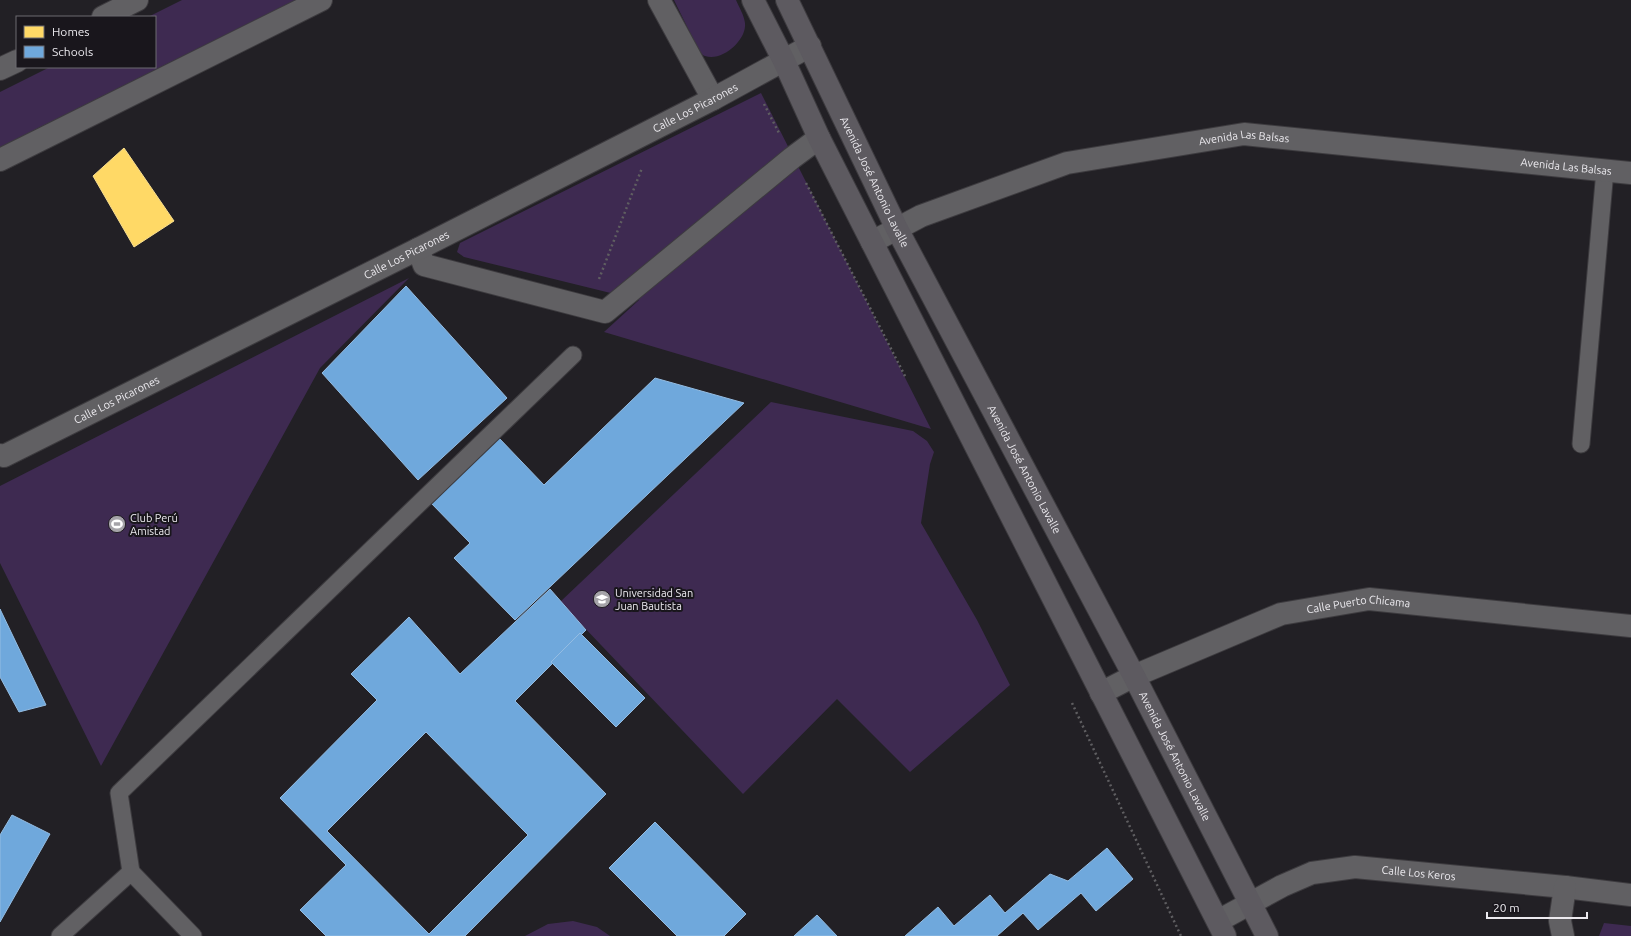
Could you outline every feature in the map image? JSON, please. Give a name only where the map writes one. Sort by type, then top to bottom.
[{"type":"main road","points":[[753,0],[784,61],[819,138],[1221,929]]},
{"type":"main road","name":"Avenida José Antonio Lavalle","points":[[787,0],[897,228],[1134,676],[1267,936]]},
{"type":"street","points":[[0,160],[321,0]]},
{"type":"street","points":[[659,0],[712,99]]},
{"type":"street","points":[[105,16],[132,1]]},
{"type":"street","name":"Calle Los Picarones","points":[[0,455],[4,456],[418,249],[712,99],[810,46]]},
{"type":"street","points":[[0,69],[16,61]]},
{"type":"street","name":"Avenida Las Balsas","points":[[872,242],[921,216],[1067,162],[1244,134],[1631,173]]},
{"type":"street","points":[[418,249],[424,265],[605,312],[792,158],[819,138]]},
{"type":"street","name":"Calle Puerto Chicama","points":[[1101,693],[1134,676],[1281,614],[1369,599],[1631,626]]},
{"type":"street","name":"Calle Los Keros","points":[[1221,929],[1250,902],[1282,886],[1312,873],[1355,867],[1565,887],[1631,895]]},
{"type":"street","points":[[1563,936],[1560,921],[1565,887]]},
{"type":"lane","points":[[1581,444],[1605,170]]},
{"type":"lane","points":[[193,936],[132,872],[119,793],[574,355]]},
{"type":"lane","points":[[60,936],[132,872]]},
{"type":"path","points":[[761,97],[909,384]]},
{"type":"path","points":[[588,308],[642,167]]},
{"type":"path","points":[[1072,702],[1181,936]]},
{"type":"shaded area","points":[[182,0],[296,0],[0,150],[0,92],[48,68],[156,68],[156,16],[150,16]]},
{"type":"shaded area","points":[[674,0],[736,0],[743,14],[745,30],[738,42],[726,53],[712,57],[704,56],[699,51]]},
{"type":"shaded area","points":[[761,93],[931,429],[604,332],[639,300],[464,257],[457,252],[460,243]]},
{"type":"shaded area","name":"Club Perú Amistad","points":[[409,278],[320,368],[101,766],[0,563],[0,486]]},
{"type":"shaded area","points":[[771,402],[913,431],[927,441],[934,452],[930,464],[921,523],[977,620],[1010,685],[910,772],[837,699],[743,794],[560,602]]},
{"type":"shaded area","points":[[573,921],[597,927],[610,936],[525,936],[548,924]]},
{"type":"shaded area","points":[[1604,923],[1631,926],[1631,936],[1599,936]]},
{"type":"building: Homes","points":[[124,148],[174,221],[134,247],[93,176]]},
{"type":"building: Schools","points":[[406,286],[507,398],[418,480],[322,373]]},
{"type":"building: Schools","points":[[655,378],[744,403],[515,620],[454,558],[470,543],[430,502],[498,437],[544,485]]},
{"type":"building: Schools","points":[[550,589],[586,630],[515,701],[606,794],[465,936],[326,936],[300,910],[346,865],[280,798],[377,700],[351,674],[409,617],[460,674]],"holes":[[[426,732],[528,835],[429,934],[327,831]]]},
{"type":"building: Schools","points":[[0,609],[46,705],[19,712],[0,677]]},
{"type":"building: Schools","points":[[580,633],[645,698],[616,727],[551,662]]},
{"type":"building: Schools","points":[[12,815],[50,834],[0,922],[0,835]]},
{"type":"building: Schools","points":[[655,822],[746,914],[724,936],[677,936],[609,868]]},
{"type":"building: Schools","points":[[1107,848],[1133,879],[1096,911],[1081,893],[1038,930],[1023,913],[997,936],[905,936],[938,907],[954,926],[990,895],[1005,913],[1050,874],[1068,881]]},
{"type":"building: Schools","points":[[817,915],[837,936],[794,936]]},
{"type":"place","name":"Club Perú Amistad","points":[[117,524]]},
{"type":"place","name":"Universidad San Juan Bautista","points":[[602,599]]}]
